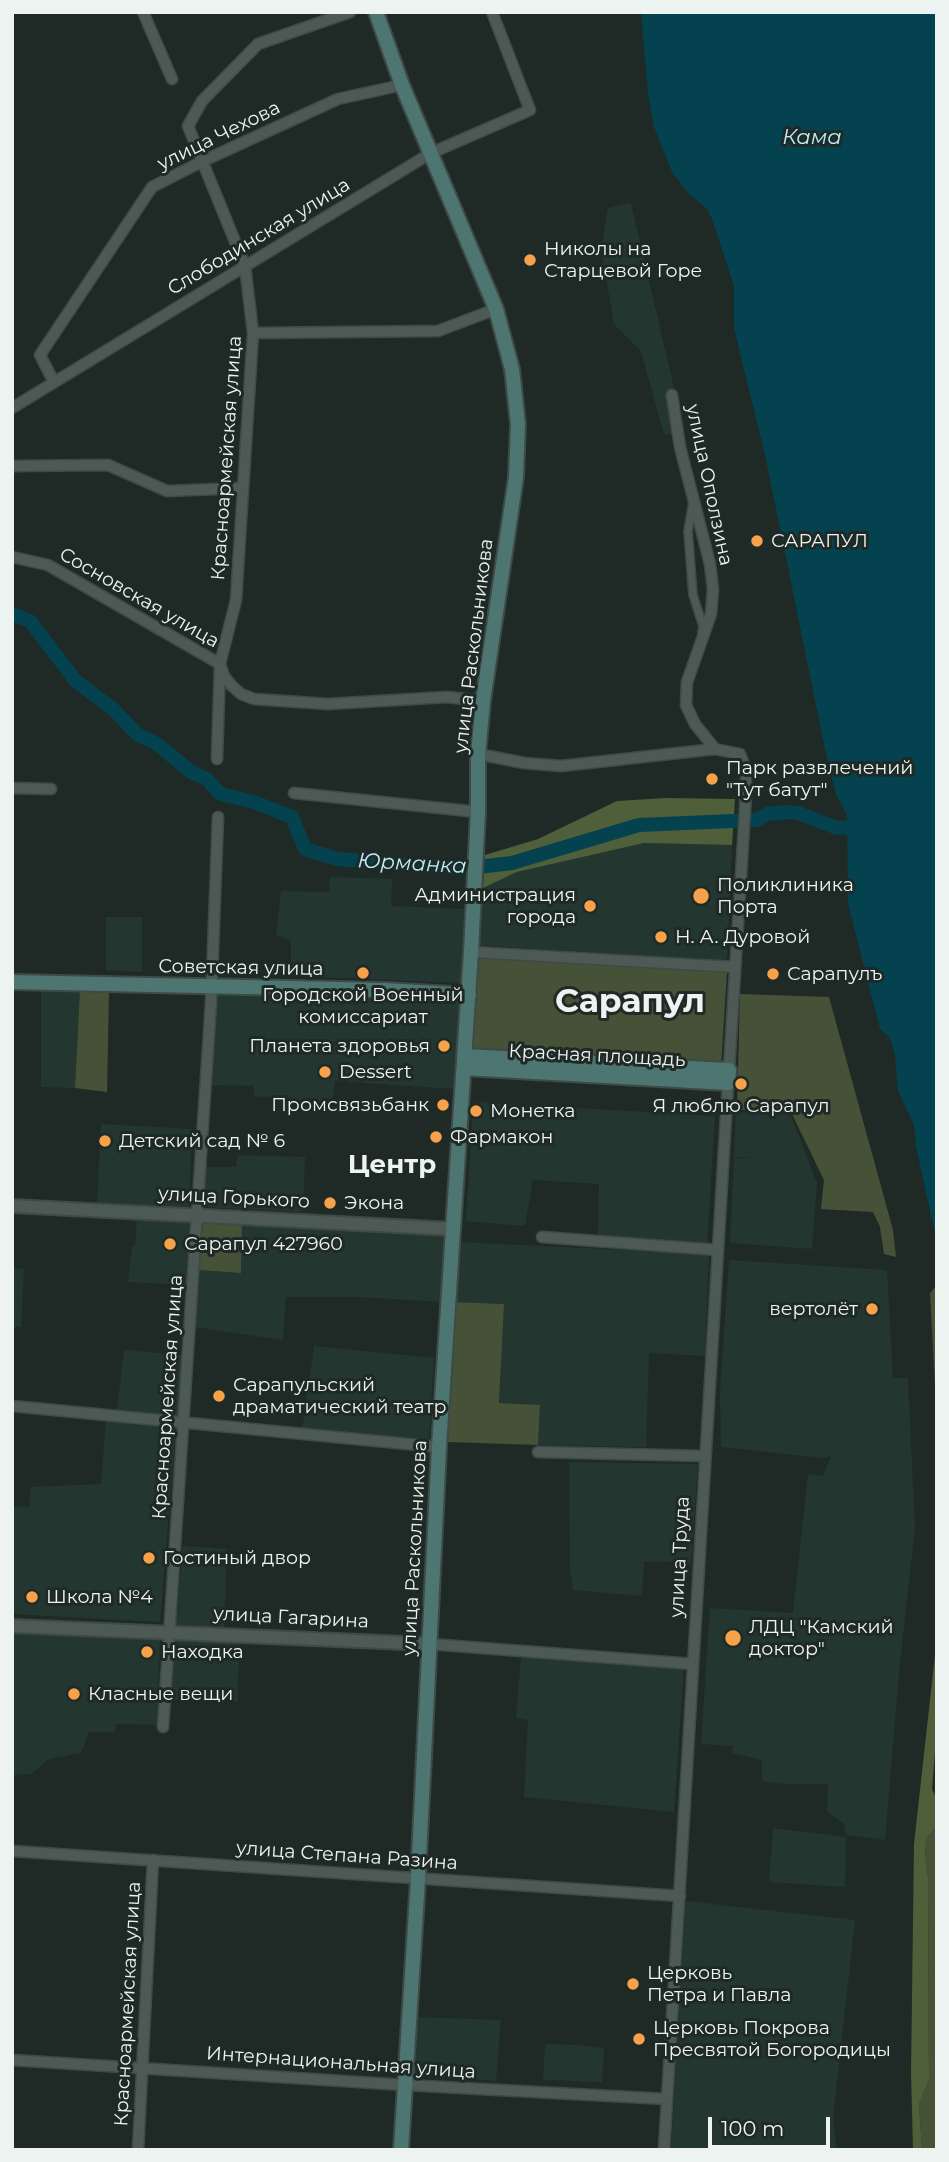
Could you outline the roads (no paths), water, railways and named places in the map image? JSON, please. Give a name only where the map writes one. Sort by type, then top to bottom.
[{"type":"main road","name":"улица Раскольникова","points":[[376,12],[402,85],[496,309],[512,369],[518,436],[516,477],[483,701],[478,754],[478,817],[469,995],[439,1447],[418,1879],[401,2150]]},
{"type":"main road","name":"Советская улица","points":[[12,982],[385,990],[469,995]]},
{"type":"main road","name":"Красная площадь","points":[[465,1062],[729,1077]]},
{"type":"street","points":[[143,12],[172,79]]},
{"type":"street","name":"Красноармейская улица","points":[[217,759],[220,664],[236,600],[253,332],[245,266],[188,126],[202,101],[258,44],[350,12]]},
{"type":"street","name":"Слободинская улица","points":[[12,408],[431,153],[530,110],[492,12]]},
{"type":"street","name":"улица Чехова","points":[[54,382],[40,355],[152,187],[338,99],[402,85]]},
{"type":"street","points":[[253,332],[438,331],[496,309]]},
{"type":"street","name":"улица Оползина","points":[[672,395],[680,447],[710,564],[713,589],[711,614],[687,682],[686,705],[695,724],[715,749],[740,754],[746,769],[735,967]]},
{"type":"street","points":[[12,466],[108,465],[167,491],[243,488]]},
{"type":"street","points":[[694,499],[688,531],[693,595],[702,626],[700,650]]},
{"type":"street","name":"Сосновская улица","points":[[12,557],[48,565],[220,664],[224,676],[232,686],[241,694],[254,699],[328,704],[447,697],[483,701]]},
{"type":"street","points":[[478,754],[524,763],[561,766],[715,749]]},
{"type":"street","points":[[12,788],[51,789]]},
{"type":"street","points":[[294,793],[478,817]]},
{"type":"street","name":"Красноармейская улица","points":[[163,1727],[212,987],[218,817]]},
{"type":"street","points":[[471,952],[735,967]]},
{"type":"street","name":"улица Труда","points":[[664,2150],[735,967]]},
{"type":"street","name":"улица Горького","points":[[12,1206],[454,1228]]},
{"type":"street","points":[[542,1237],[718,1250]]},
{"type":"street","points":[[12,1406],[439,1447]]},
{"type":"street","points":[[538,1452],[705,1456]]},
{"type":"street","name":"улица Гагарина","points":[[12,1626],[429,1644],[693,1664]]},
{"type":"street","name":"улица Степана Разина","points":[[12,1851],[680,1896]]},
{"type":"street","name":"Красноармейская улица","points":[[138,2150],[153,1860]]},
{"type":"street","name":"Интернациональная улица","points":[[12,2060],[667,2099]]},
{"type":"water","name":"Кама","points":[[641,12],[937,12],[937,1242],[916,1147],[914,1125],[898,1091],[895,1055],[890,1038],[880,1029],[848,904],[847,815],[836,794],[827,759],[765,455],[734,328],[734,286],[707,209],[689,194],[672,172],[654,127],[648,94]]},
{"type":"waterway","name":"Юрманка","points":[[12,614],[30,621],[75,680],[114,710],[137,734],[157,744],[191,772],[207,779],[220,794],[254,802],[292,817],[305,849],[337,859],[462,869],[512,863],[639,825],[757,820],[767,814],[787,812],[798,813],[837,828],[867,823]]},
{"type":"place","name":"Николы на Старцевой Горе","points":[[530,260]]},
{"type":"place","name":"САРАПУЛ","points":[[757,541]]},
{"type":"place","name":"Парк развлечений \"Тут батут\"","points":[[712,779]]},
{"type":"place","name":"Поликлиника Порта","points":[[701,896]]},
{"type":"place","name":"Администрация города","points":[[590,906]]},
{"type":"place","name":"Н. А. Дуровой","points":[[661,937]]},
{"type":"place","name":"Городской Военный комиссариат","points":[[363,973]]},
{"type":"place","name":"Сарапулъ","points":[[773,974]]},
{"type":"place","name":"Планета здоровья","points":[[444,1046]]},
{"type":"place","name":"Dessert","points":[[325,1072]]},
{"type":"place","name":"Я люблю Сарапул","points":[[741,1084]]},
{"type":"place","name":"Промсвязьбанк","points":[[443,1105]]},
{"type":"place","name":"Монетка","points":[[476,1111]]},
{"type":"place","name":"Фармакон","points":[[436,1137]]},
{"type":"place","name":"Детский сад № 6","points":[[105,1141]]},
{"type":"place","name":"Экона","points":[[330,1203]]},
{"type":"place","name":"Сарапул 427960","points":[[170,1244]]},
{"type":"place","name":"вертолёт","points":[[872,1309]]},
{"type":"place","name":"Сарапульский драматический театр","points":[[219,1396]]},
{"type":"place","name":"Гостиный двор","points":[[149,1558]]},
{"type":"place","name":"Школа №4","points":[[32,1597]]},
{"type":"place","name":"ЛДЦ \"Камский доктор\"","points":[[733,1638]]},
{"type":"place","name":"Находка","points":[[147,1652]]},
{"type":"place","name":"Класные вещи","points":[[74,1694]]},
{"type":"place","name":"Церковь Петра и Павла","points":[[633,1984]]},
{"type":"place","name":"Церковь Покрова Пресвятой Богородицы","points":[[639,2039]]},
{"type":"district","name":"Сарапул","points":[[630,1002]]},
{"type":"district","name":"Центр","points":[[392,1165]]}]
